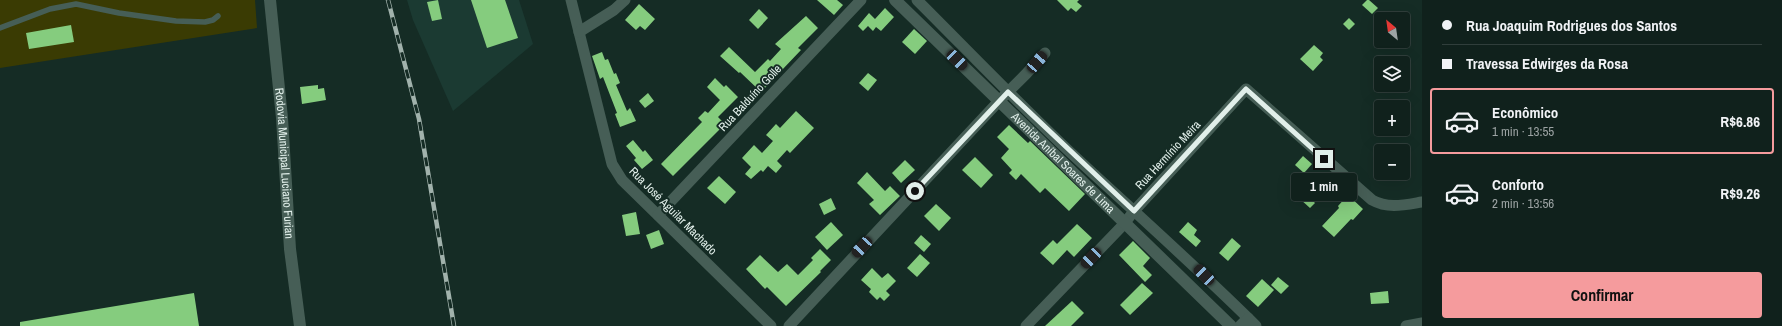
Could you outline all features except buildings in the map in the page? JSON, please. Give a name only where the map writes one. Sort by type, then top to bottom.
[{"type":"street","name":"Rodovia Municipal Luciano Furian","points":[[270,0],[282,118],[290,249],[300,326]]},
{"type":"street","name":"Rua José Aguilar Machado","points":[[571,0],[612,164],[622,180],[771,326]]},
{"type":"street","points":[[579,32],[614,10],[624,0]]},
{"type":"street","name":"Rua Balduíno Golle","points":[[658,215],[861,0]]},
{"type":"street","name":"Avenida Aníbal Soares de Lima","points":[[895,0],[1124,224],[1231,326]]},
{"type":"street","name":"Avenida Aníbal Soares de Lima","points":[[917,0],[1008,92],[1134,211],[1193,264],[1244,322],[1256,326]]},
{"type":"street","points":[[789,326],[1045,53]]},
{"type":"street","name":"Rua Hermínio Meira","points":[[1026,326],[1124,224],[1134,211],[1246,89],[1372,200],[1391,207],[1422,202]]},
{"type":"street","points":[[1406,326],[1422,323]]},
{"type":"lane","points":[[0,28],[50,9],[76,4],[119,13],[176,21],[205,22],[213,20],[218,16]]},
{"type":"shaded area","points":[[0,0],[255,0],[257,28],[0,68]]},
{"type":"shaded area","points":[[407,0],[519,0],[533,44],[453,111],[413,20]]},
{"type":"railway","points":[[388,0],[419,119],[454,326]]},
{"type":"route","points":[[915,191],[1008,92],[1134,211],[1246,89],[1324,159]]}]
